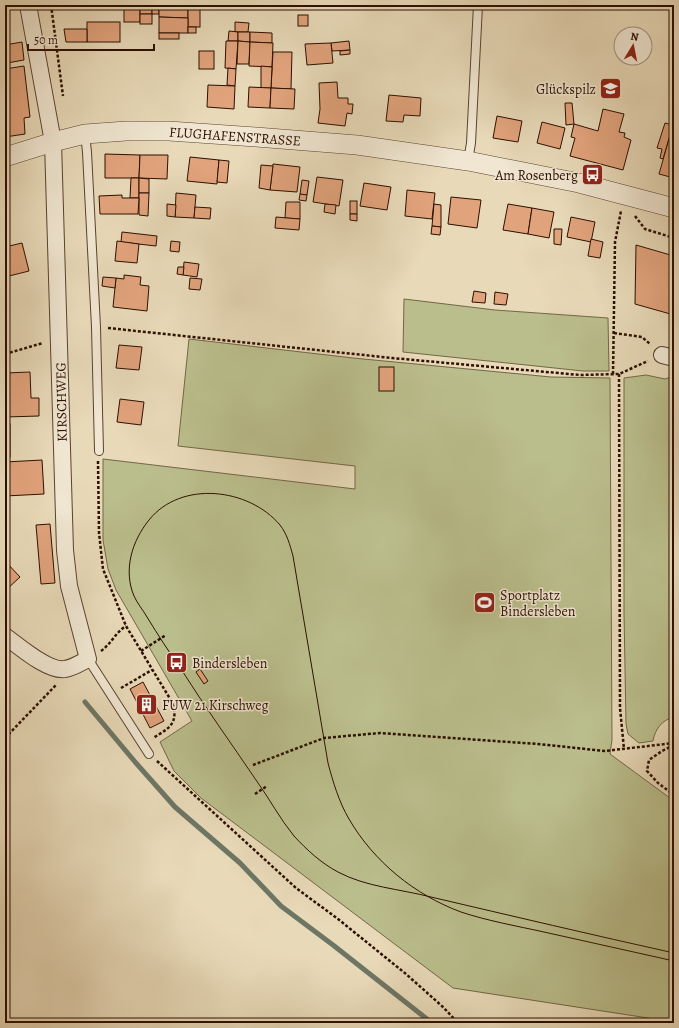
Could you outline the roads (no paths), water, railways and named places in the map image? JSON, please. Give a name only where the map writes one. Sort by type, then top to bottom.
[{"type":"street","points":[[28,5],[53,142]]},
{"type":"street","name":"FLUGHAFENSTRASSE","points":[[5,157],[84,134],[154,131],[256,136],[357,145],[468,161],[579,183],[674,208]]},
{"type":"street","name":"KIRSCHWEG","points":[[53,142],[60,337],[65,550],[69,586],[88,659]]},
{"type":"street","points":[[5,636],[35,658],[50,666],[65,670],[88,659]]},
{"type":"lane","points":[[468,161],[472,143],[478,5]]},
{"type":"lane","points":[[84,134],[87,152],[96,327],[99,451]]},
{"type":"lane","points":[[88,659],[142,745],[150,754]]},
{"type":"waterway","points":[[85,702],[175,807],[240,863],[281,906],[432,1023]]},
{"type":"tram line","points":[[674,953],[461,904],[431,897],[419,894],[360,881],[338,872],[314,856],[294,836],[284,823],[135,599],[129,576],[129,566],[134,546],[149,520],[163,507],[179,499],[196,494],[215,494],[233,497],[251,503],[267,513],[280,525],[288,540],[293,556],[328,763],[334,785],[345,812],[359,835],[383,863],[397,875],[428,896],[444,905],[461,912],[502,923],[674,961]]},
{"type":"place","name":"Glückspilz","points":[[611,89]]},
{"type":"place","name":"Am Rosenberg","points":[[593,175]]},
{"type":"place","name":"Sportplatz Bindersleben","points":[[484,603]]},
{"type":"place","name":"Bindersleben","points":[[177,663]]},
{"type":"place","name":"FUW 21 Kirschweg","points":[[147,705]]}]
